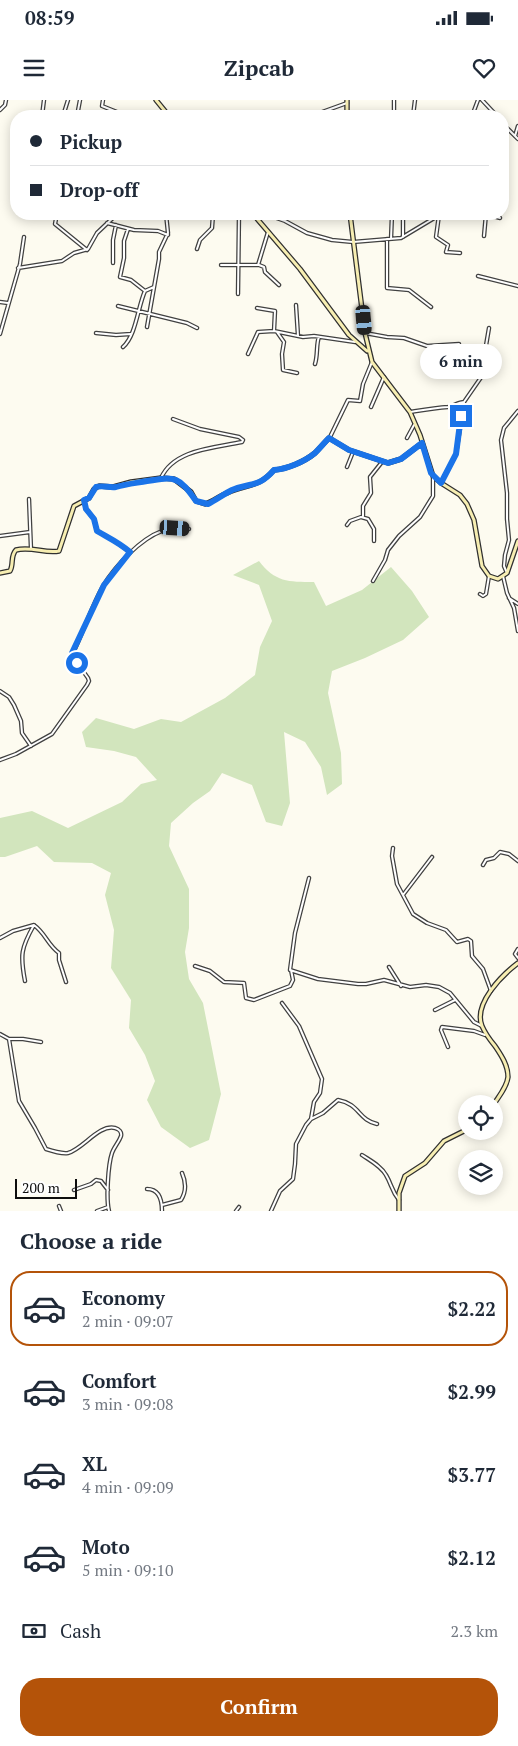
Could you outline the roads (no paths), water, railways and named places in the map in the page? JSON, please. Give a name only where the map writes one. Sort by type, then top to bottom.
[{"type":"main road","points":[[156,100],[165,110]]},
{"type":"main road","points":[[258,220],[300,269],[349,335],[369,353]]},
{"type":"main road","points":[[351,220],[369,353],[372,362],[410,412],[416,423],[433,476],[460,494],[468,507],[474,520],[481,564],[488,576],[493,578],[505,575],[518,541]]},
{"type":"main road","points":[[0,573],[10,571],[12,556],[16,550],[59,551],[74,506],[89,498],[94,489],[100,486],[113,487],[131,482],[161,478],[174,479],[192,492],[196,501],[208,504],[234,489],[259,483],[268,478],[274,470],[286,468],[308,457],[316,452],[329,438],[353,452],[371,456],[388,463],[396,462],[422,443]]},
{"type":"main road","points":[[499,1095],[506,1083],[508,1074],[504,1061],[482,1026],[482,1008],[491,991],[518,963]]},
{"type":"main road","points":[[399,1211],[401,1185],[405,1176],[425,1163],[444,1142],[458,1134]]},
{"type":"street","points":[[0,110],[5,105],[6,100]]},
{"type":"street","points":[[103,100],[102,106],[112,110]]},
{"type":"street","points":[[482,100],[491,110]]},
{"type":"street","points":[[325,110],[347,101]]},
{"type":"street","points":[[515,136],[518,126]]},
{"type":"street","points":[[509,130],[518,139]]},
{"type":"street","points":[[56,220],[56,224],[86,250]]},
{"type":"street","points":[[18,268],[62,261],[74,253],[86,250],[94,236],[110,220]]},
{"type":"street","points":[[147,327],[159,252],[168,235],[167,220]]},
{"type":"street","points":[[197,249],[200,240],[212,228],[213,220]]},
{"type":"street","points":[[238,294],[239,220]]},
{"type":"street","points":[[283,220],[307,233],[332,240],[353,242],[403,237],[430,220]]},
{"type":"street","points":[[391,239],[392,220]]},
{"type":"street","points":[[402,220],[403,237]]},
{"type":"street","points":[[439,220],[436,237],[448,245],[446,252],[460,253]]},
{"type":"street","points":[[484,236],[485,220]]},
{"type":"street","points":[[107,223],[128,229],[155,231],[168,235]]},
{"type":"street","points":[[113,263],[116,225]]},
{"type":"street","points":[[128,229],[124,241],[124,258],[120,277],[132,280],[145,291]]},
{"type":"street","points":[[258,265],[268,232]]},
{"type":"street","points":[[0,334],[18,268],[24,237]]},
{"type":"street","points":[[387,239],[388,288],[409,290],[432,307]]},
{"type":"street","points":[[221,265],[238,264],[264,267],[265,272],[279,285]]},
{"type":"street","points":[[478,276],[518,286]]},
{"type":"street","points":[[124,347],[131,334],[145,291],[154,287]]},
{"type":"street","points":[[0,302],[8,303]]},
{"type":"street","points":[[296,305],[298,336]]},
{"type":"street","points":[[118,306],[187,323],[196,328]]},
{"type":"street","points":[[258,308],[275,311],[274,332]]},
{"type":"street","points":[[441,483],[456,454],[464,402],[482,376],[489,328]]},
{"type":"street","points":[[248,354],[257,333],[278,332],[356,342]]},
{"type":"street","points":[[278,332],[284,342],[283,370],[296,373]]},
{"type":"street","points":[[96,333],[131,334]]},
{"type":"street","points":[[366,333],[404,338],[428,346],[459,344]]},
{"type":"street","points":[[315,364],[319,337]]},
{"type":"street","points":[[329,438],[347,402],[349,400],[360,401],[362,384],[372,362]]},
{"type":"street","points":[[371,407],[384,377]]},
{"type":"street","points":[[410,412],[427,410],[438,406],[449,407],[459,402],[464,402]]},
{"type":"street","points":[[518,411],[504,428],[501,440],[507,493],[509,540],[505,555],[505,575],[503,579],[514,608],[518,631]]},
{"type":"street","points":[[161,478],[164,470],[179,458],[215,447],[242,442],[243,440],[239,437],[194,427],[173,420]]},
{"type":"street","points":[[407,438],[416,423]]},
{"type":"street","points":[[346,467],[353,452]]},
{"type":"street","points":[[363,516],[363,506],[371,493],[370,477],[382,462]]},
{"type":"street","points":[[373,581],[385,560],[388,550],[399,536],[420,517],[429,504],[434,492],[433,476]]},
{"type":"street","points":[[29,499],[31,549]]},
{"type":"street","points":[[84,500],[86,509],[94,519],[97,531],[107,538],[120,543],[130,552]]},
{"type":"street","points":[[347,526],[354,519],[363,516],[373,525],[374,541]]},
{"type":"street","points":[[0,760],[52,734],[87,685],[88,678],[72,653],[104,585],[130,552],[162,531],[175,528],[189,529]]},
{"type":"street","points":[[0,536],[30,532]]},
{"type":"street","points":[[480,594],[483,596],[486,594],[488,576]]},
{"type":"street","points":[[509,598],[518,604]]},
{"type":"street","points":[[0,691],[9,697],[14,705],[21,721],[22,733],[31,746]]},
{"type":"street","points":[[393,848],[392,856],[397,884],[415,917],[444,928],[457,942],[468,939],[471,941],[472,956],[483,969],[491,991]]},
{"type":"street","points":[[483,865],[486,859],[494,858],[500,852],[509,854],[518,861]]},
{"type":"street","points":[[403,895],[432,857]]},
{"type":"street","points":[[195,966],[210,971],[224,982],[244,983],[246,998],[254,1000],[290,986],[293,980],[290,968],[295,934],[310,878]]},
{"type":"street","points":[[0,938],[13,931],[34,925]]},
{"type":"street","points":[[25,980],[21,961],[23,946],[34,925]]},
{"type":"street","points":[[34,925],[43,932],[50,945],[59,952],[66,982]]},
{"type":"street","points":[[518,949],[515,954],[518,958]]},
{"type":"street","points":[[389,967],[402,986]]},
{"type":"street","points":[[291,970],[318,979],[362,984],[384,980],[410,988],[439,987],[450,993],[474,1022],[482,1026]]},
{"type":"street","points":[[435,1010],[455,1000]]},
{"type":"street","points":[[282,1003],[299,1026],[322,1078],[320,1093],[314,1102],[311,1119]]},
{"type":"street","points":[[448,1047],[441,1030],[442,1027],[474,1031],[487,1035]]},
{"type":"street","points":[[0,1034],[9,1039],[42,1042]]},
{"type":"street","points":[[9,1039],[19,1101],[46,1150],[63,1154],[70,1152],[107,1128],[117,1128],[120,1130],[120,1137],[112,1156],[108,1190],[108,1207],[110,1211]]},
{"type":"street","points":[[272,1211],[280,1191],[293,1179],[296,1164],[296,1144],[311,1119],[323,1113],[338,1100],[351,1104],[368,1122],[377,1124]]},
{"type":"street","points":[[362,1154],[381,1168],[387,1176],[392,1191],[399,1200]]},
{"type":"street","points":[[162,1205],[183,1198],[185,1180],[182,1173]]},
{"type":"street","points":[[74,1190],[98,1180],[108,1190]]},
{"type":"street","points":[[147,1188],[152,1189],[158,1194],[162,1211]]},
{"type":"street","points":[[59,1206],[61,1211]]},
{"type":"street","points":[[97,1211],[108,1207]]},
{"type":"street","points":[[236,1211],[240,1207]]}]
